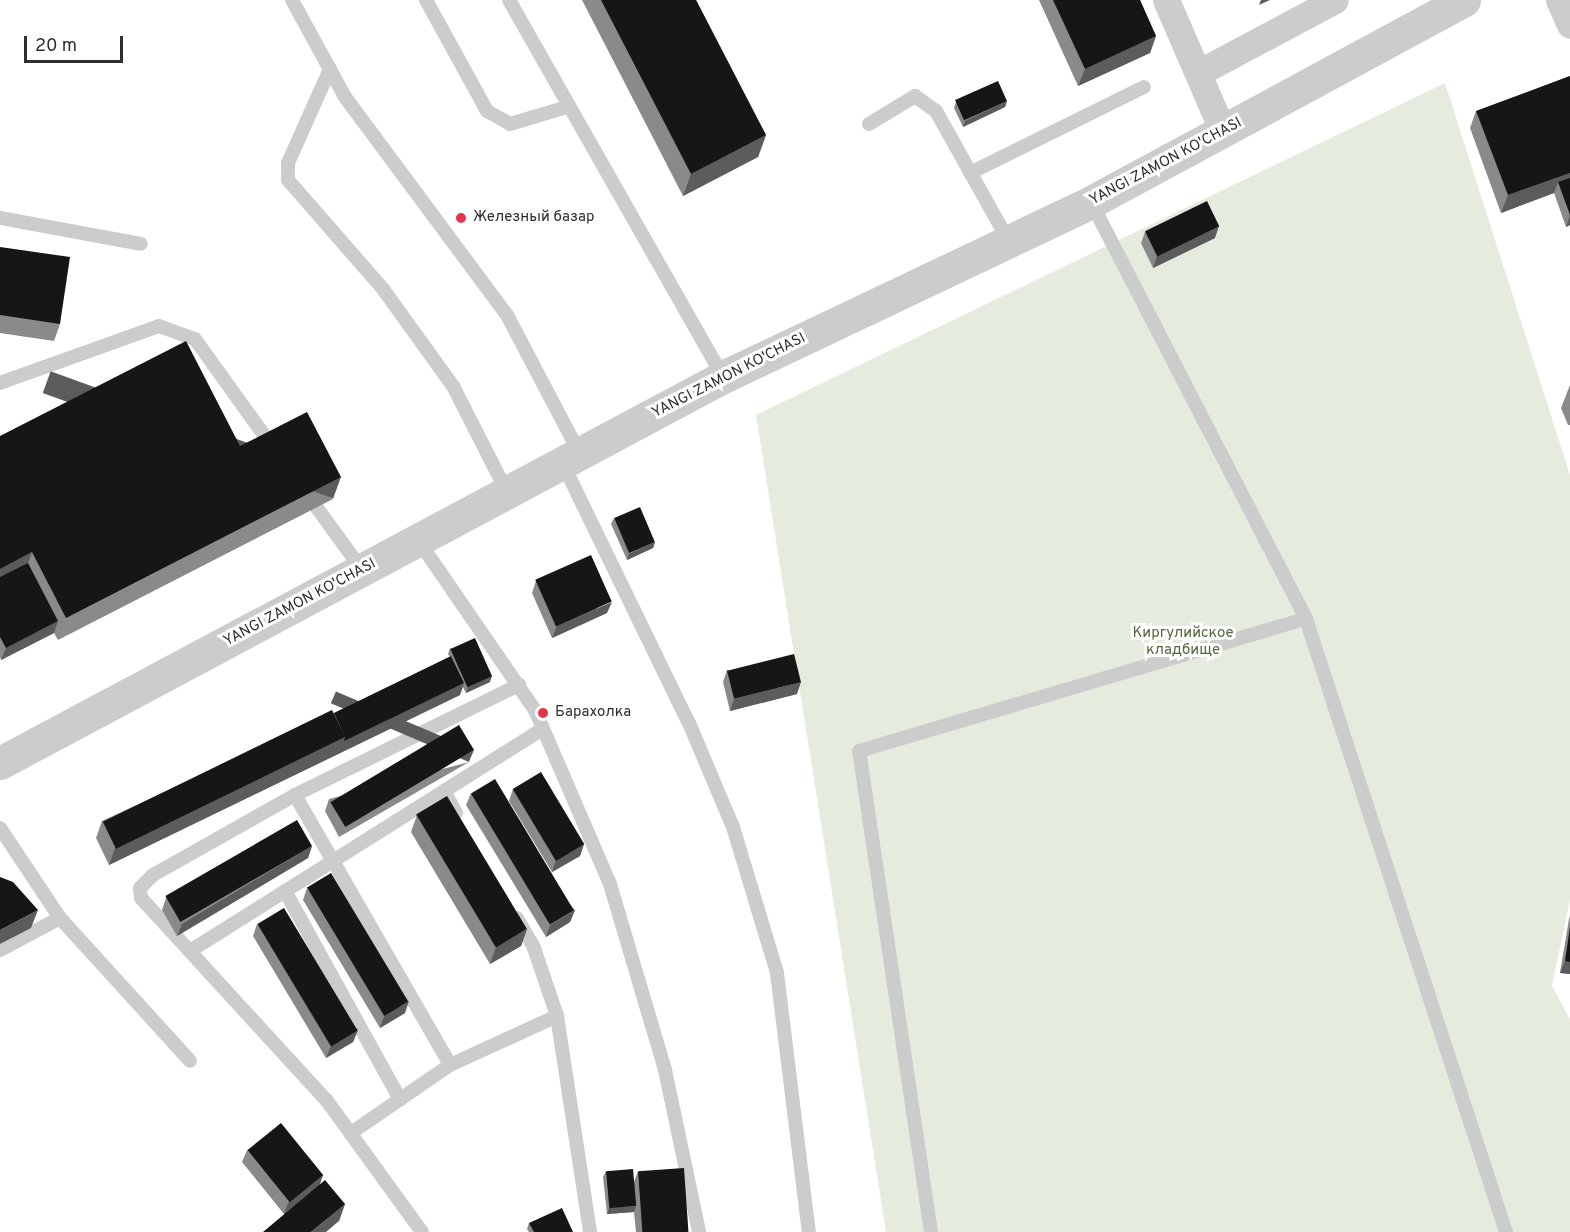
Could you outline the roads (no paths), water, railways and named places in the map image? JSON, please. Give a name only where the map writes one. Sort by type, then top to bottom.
[{"type":"street","points":[[1166,0],[1223,132]]},
{"type":"street","points":[[1198,73],[1335,0]]},
{"type":"street","name":"YANGI ZAMON KO'CHASI","points":[[0,763],[723,377],[1007,238],[1091,202],[1464,0]]},
{"type":"street","points":[[1559,0],[1570,25]]},
{"type":"lane","points":[[292,0],[330,69],[507,315],[733,827],[777,973],[809,1232]]},
{"type":"lane","points":[[426,0],[487,111],[510,124],[567,107]]},
{"type":"lane","points":[[509,0],[567,107],[723,377]]},
{"type":"lane","points":[[330,69],[288,163],[288,180],[383,288],[453,386],[507,492]]},
{"type":"lane","points":[[970,173],[1144,87]]},
{"type":"lane","points":[[869,124],[915,96],[936,111],[1007,238]]},
{"type":"lane","points":[[1091,202],[1306,619],[1506,1232]]},
{"type":"lane","points":[[0,218],[141,244]]},
{"type":"lane","points":[[0,383],[159,326],[195,339],[285,464]]},
{"type":"lane","points":[[299,484],[362,570]]},
{"type":"lane","points":[[418,540],[519,685],[543,729],[610,884],[665,1070],[699,1232]]},
{"type":"lane","points":[[931,1232],[859,751],[1306,619]]},
{"type":"lane","points":[[422,1232],[351,1133],[141,898],[140,888],[153,875],[295,795],[519,685]]},
{"type":"lane","points":[[190,951],[543,729]]},
{"type":"lane","points":[[444,791],[466,830]]},
{"type":"lane","points":[[295,795],[335,859],[450,1065]]},
{"type":"lane","points":[[0,828],[60,918],[190,1061]]},
{"type":"lane","points":[[285,891],[400,1099]]},
{"type":"lane","points":[[506,899],[534,948],[556,1016],[590,1232]]},
{"type":"lane","points":[[0,950],[60,918]]},
{"type":"lane","points":[[351,1133],[450,1065],[556,1016]]},
{"type":"place","name":"Железный базар","points":[[461,218]]},
{"type":"place","name":"Барахолка","points":[[543,713]]},
{"type":"park label","name":"Киргулийское кладбище","points":[[1183,642]]}]
